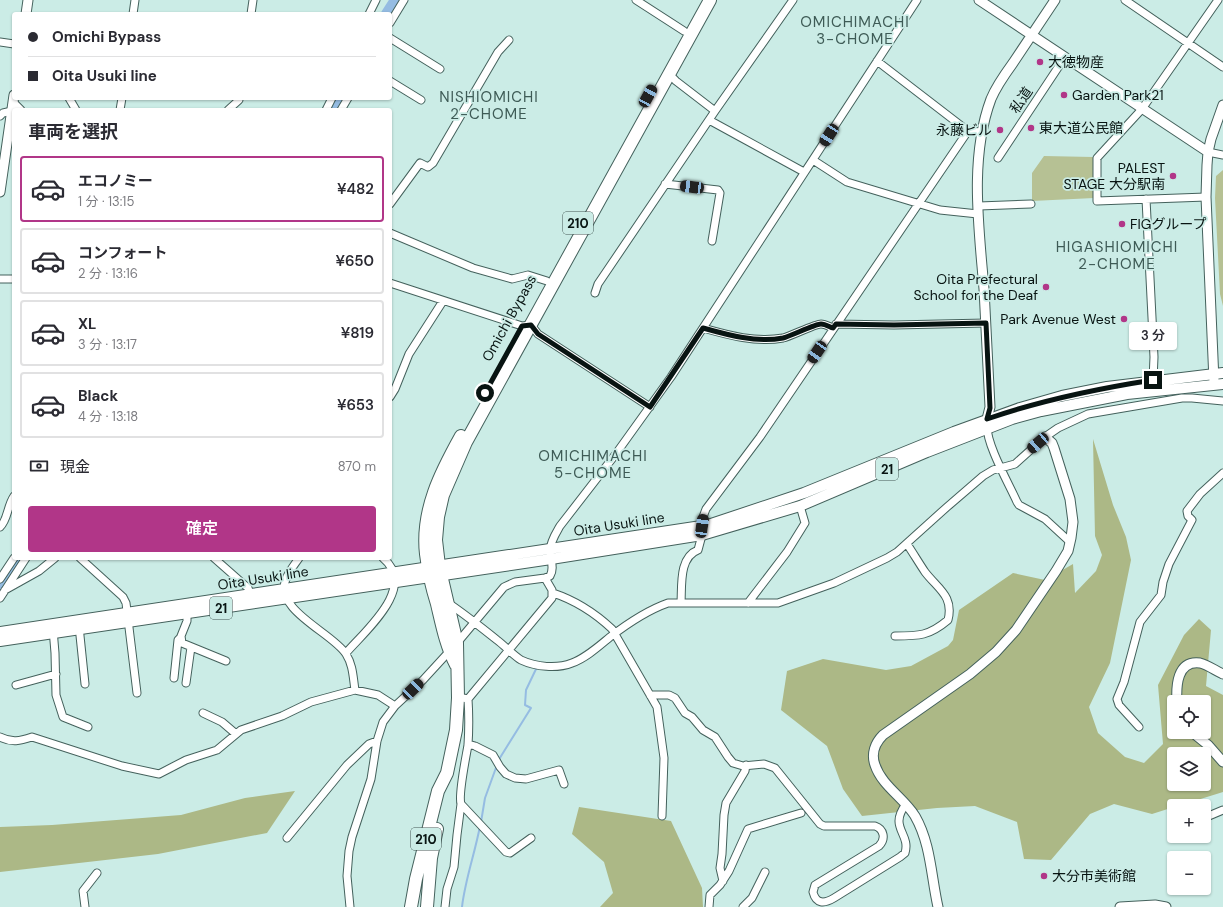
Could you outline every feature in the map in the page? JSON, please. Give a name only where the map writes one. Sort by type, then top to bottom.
[{"type":"highway","name":"Omichi Bypass","points":[[526,326],[547,281],[701,0]]},
{"type":"highway","name":"Omichi Bypass","points":[[427,907],[431,858],[446,792],[447,773],[463,698],[457,667],[457,643],[449,602],[435,572],[425,541],[426,526],[434,492],[455,447],[526,326],[710,0]]},
{"type":"highway","name":"Omichi Bypass","points":[[435,572],[449,652],[457,667]]},
{"type":"highway","name":"Omichi Bypass","points":[[411,907],[416,879],[438,791],[447,773]]},
{"type":"main road","name":"Oita Usuki line","points":[[0,641],[53,629],[435,572],[702,530],[800,506],[927,452],[1020,408],[1062,396],[1107,387],[1153,380],[1219,373]]},
{"type":"main road","name":"Oita Usuki line","points":[[702,530],[987,424],[1012,420],[1041,411],[1102,398],[1154,390],[1219,384]]},
{"type":"main road","name":"Oita Usuki line","points":[[0,632],[53,629]]},
{"type":"street","points":[[26,12],[28,0]]},
{"type":"street","points":[[133,12],[135,0]]},
{"type":"street","points":[[251,12],[252,0]]},
{"type":"street","points":[[370,12],[376,0]]},
{"type":"street","points":[[392,20],[404,0]]},
{"type":"street","points":[[636,0],[684,31]]},
{"type":"street","points":[[594,293],[598,284],[665,184],[793,0]]},
{"type":"street","points":[[350,907],[347,861],[352,836],[371,779],[377,741],[383,722],[395,706],[449,652],[507,585],[515,582],[550,576],[552,572],[551,554],[556,533],[560,526],[650,407],[917,0]]},
{"type":"street","points":[[979,0],[1208,152],[1223,155]]},
{"type":"street","points":[[1055,0],[1006,73],[992,97],[984,119],[978,161],[978,210],[990,408],[987,424],[1001,469],[1019,505],[1045,519],[1070,542]]},
{"type":"street","points":[[1125,0],[1223,67]]},
{"type":"street","points":[[1206,197],[1097,201],[1097,158],[1142,109],[1218,0]]},
{"type":"street","points":[[392,39],[440,69]]},
{"type":"street","points":[[392,201],[420,163],[428,167],[433,163],[498,52],[509,40]]},
{"type":"street","points":[[0,42],[12,44]]},
{"type":"street","name":"私道","points":[[998,158],[1065,57]]},
{"type":"street","points":[[877,61],[968,131],[982,132]]},
{"type":"street","points":[[669,74],[715,111]]},
{"type":"street","points":[[392,82],[421,100]]},
{"type":"street","points":[[230,108],[239,100]]},
{"type":"street","points":[[0,116],[15,104]]},
{"type":"street","points":[[1219,384],[1206,197],[1208,152],[1214,128],[1223,105]]},
{"type":"street","points":[[709,120],[804,172]]},
{"type":"street","points":[[0,192],[12,122]]},
{"type":"street","points":[[681,603],[682,581],[686,560],[691,552],[698,550],[706,509],[760,437],[968,131]]},
{"type":"street","points":[[812,160],[847,182],[940,210],[978,210],[1031,204]]},
{"type":"street","points":[[665,184],[718,190],[720,193],[712,241]]},
{"type":"street","points":[[1146,199],[1154,357],[1153,380]]},
{"type":"street","points":[[392,234],[473,268],[512,279],[528,275],[547,281]]},
{"type":"street","points":[[0,280],[12,279]]},
{"type":"street","points":[[392,285],[526,326],[650,407]]},
{"type":"street","points":[[392,394],[409,354],[443,301]]},
{"type":"street","points":[[703,328],[725,334],[764,339],[782,338],[821,324],[834,326],[986,323]]},
{"type":"street","points":[[449,602],[520,659],[531,664],[545,666],[559,666],[572,663],[583,657],[615,633],[659,606],[668,603],[778,603],[834,583],[888,558],[907,544],[983,476],[993,470],[1015,464],[1052,431],[1082,416],[1103,410],[1182,398],[1223,401]]},
{"type":"street","points":[[938,907],[926,839],[917,819],[876,769],[874,753],[877,742],[883,735],[970,674],[996,652],[1016,630],[1064,559],[1070,542],[1073,522],[1071,505],[1054,448],[1052,443],[1045,437]]},
{"type":"street","points":[[1139,727],[1119,705],[1117,699],[1124,682],[1140,622],[1161,595],[1163,582],[1169,564],[1192,520],[1188,516],[1187,511],[1200,494],[1223,473]]},
{"type":"street","points":[[0,527],[4,524],[12,499]]},
{"type":"street","points":[[748,603],[787,552],[805,523],[800,506]]},
{"type":"street","points":[[895,636],[922,635],[932,631],[948,620],[950,611],[948,602],[940,588],[926,574],[907,544]]},
{"type":"street","points":[[0,579],[13,560]]},
{"type":"street","points":[[0,598],[25,560]]},
{"type":"street","points":[[5,590],[45,567],[53,560]]},
{"type":"street","points":[[82,560],[123,597],[126,603],[137,693]]},
{"type":"street","points":[[216,560],[248,588],[253,599]]},
{"type":"street","points":[[299,560],[285,580],[286,594],[299,614],[314,627],[332,639],[346,653],[352,667],[355,690]]},
{"type":"street","points":[[346,653],[385,610],[391,597],[394,578],[391,566],[385,560]]},
{"type":"street","points":[[545,578],[553,593],[574,602],[604,621],[615,633],[650,695],[657,710],[664,752],[662,816]]},
{"type":"street","points":[[445,907],[447,889],[454,867],[456,835],[461,804],[460,797],[468,744],[469,717],[463,698],[509,650],[549,601],[553,593]]},
{"type":"street","points":[[174,678],[178,640],[187,621],[186,609]]},
{"type":"street","points":[[79,625],[85,684]]},
{"type":"street","points":[[53,629],[56,695],[63,717],[88,726]]},
{"type":"street","points":[[181,636],[182,643],[226,660]]},
{"type":"street","points":[[186,684],[191,647]]},
{"type":"street","points":[[1177,695],[1178,679],[1183,669],[1188,666],[1199,663],[1223,674]]},
{"type":"street","points":[[16,685],[56,674]]},
{"type":"street","points":[[0,737],[7,740],[17,741],[32,737],[86,753],[122,766],[159,774],[186,760],[218,750],[236,734],[282,716],[311,702],[355,690],[378,695],[395,706]]},
{"type":"street","points":[[650,695],[673,696],[684,711],[692,717],[701,728],[715,737],[732,762],[737,765],[746,766],[764,764],[775,768],[820,824],[824,826],[875,826],[883,832],[882,843],[876,848],[815,886],[813,892],[816,900],[820,902],[824,903],[834,898],[905,853],[906,844],[899,819],[900,813],[906,804]]},
{"type":"street","points":[[203,713],[222,722],[236,734]]},
{"type":"street","points":[[1201,739],[1223,762]]},
{"type":"street","points":[[287,838],[347,765],[369,744],[377,741]]},
{"type":"street","points":[[468,744],[492,755],[506,774],[515,778],[526,779],[559,770],[564,784]]},
{"type":"street","points":[[723,881],[720,868],[726,804],[744,773],[746,766]]},
{"type":"street","points":[[461,804],[506,852],[510,852],[530,838]]},
{"type":"street","points":[[1211,815],[1223,810]]},
{"type":"street","points":[[709,907],[708,898],[723,881],[729,871],[748,829],[801,813]]},
{"type":"street","points":[[743,907],[752,898],[765,872]]},
{"type":"street","points":[[85,907],[83,891],[97,873]]},
{"type":"street","points":[[1120,907],[1155,905],[1166,907]]},
{"type":"green space","points":[[1044,156],[1093,157],[1094,198],[1032,201],[1032,173]]},
{"type":"green space","points":[[1223,170],[1223,306],[1220,294],[1215,198],[1216,176]]},
{"type":"green space","points":[[1093,439],[1113,505],[1126,537],[1131,560],[1110,663],[1089,707],[1098,733],[1125,757],[1144,763],[1163,744],[1158,685],[1184,635],[1199,619],[1211,630],[1206,686],[1223,695],[1223,792],[1200,799],[1167,799],[1167,809],[1152,814],[1114,804],[1090,814],[1051,860],[1024,859],[1017,822],[975,806],[937,808],[862,816],[843,789],[827,746],[781,710],[787,671],[823,659],[886,670],[911,666],[948,646],[953,640],[959,610],[1013,573],[1045,580],[1073,564],[1075,593],[1096,571],[1102,555],[1095,536]]},
{"type":"green space","points":[[295,791],[267,833],[158,854],[0,872],[0,827],[52,825],[181,815],[245,798]]},
{"type":"green space","points":[[579,807],[671,821],[702,888],[703,907],[600,907],[613,893],[604,862],[572,834]]},
{"type":"waterway","points":[[388,12],[396,0]]},
{"type":"waterway","points":[[334,108],[339,100]]},
{"type":"waterway","points":[[0,591],[21,560]]},
{"type":"waterway","points":[[498,761],[531,708],[525,705],[526,690],[537,667]]},
{"type":"waterway","points":[[481,822],[485,798],[497,765]]},
{"type":"waterway","points":[[462,907],[465,887],[480,826]]},
{"type":"place","name":"大徳物産","points":[[1040,62]]},
{"type":"place","name":"Garden Park21","points":[[1064,95]]},
{"type":"place","name":"東大道公民館","points":[[1031,128]]},
{"type":"place","name":"永藤ビル","points":[[1000,130]]},
{"type":"place","name":"PALEST STAGE 大分駅南","points":[[1173,176]]},
{"type":"place","name":"FIGグループ","points":[[1122,224]]},
{"type":"place","name":"Oita Prefectural School for the Deaf","points":[[1046,287]]},
{"type":"place","name":"Park Avenue West","points":[[1124,319]]},
{"type":"place","name":"大分市美術館","points":[[1044,876]]},
{"type":"district","name":"OMICHIMACHI 3-CHOME","points":[[855,30]]},
{"type":"district","name":"NISHIOMICHI 2-CHOME","points":[[489,106]]},
{"type":"district","name":"HIGASHIOMICHI 2-CHOME","points":[[1117,256]]},
{"type":"district","name":"OMICHIMACHI 5-CHOME","points":[[593,464]]},
{"type":"route","points":[[485,393],[522,326],[531,325],[538,334],[650,407],[703,328],[725,334],[764,339],[782,338],[821,324],[833,328],[836,324],[894,325],[986,323],[990,408],[987,419],[1062,396],[1153,380]]}]
